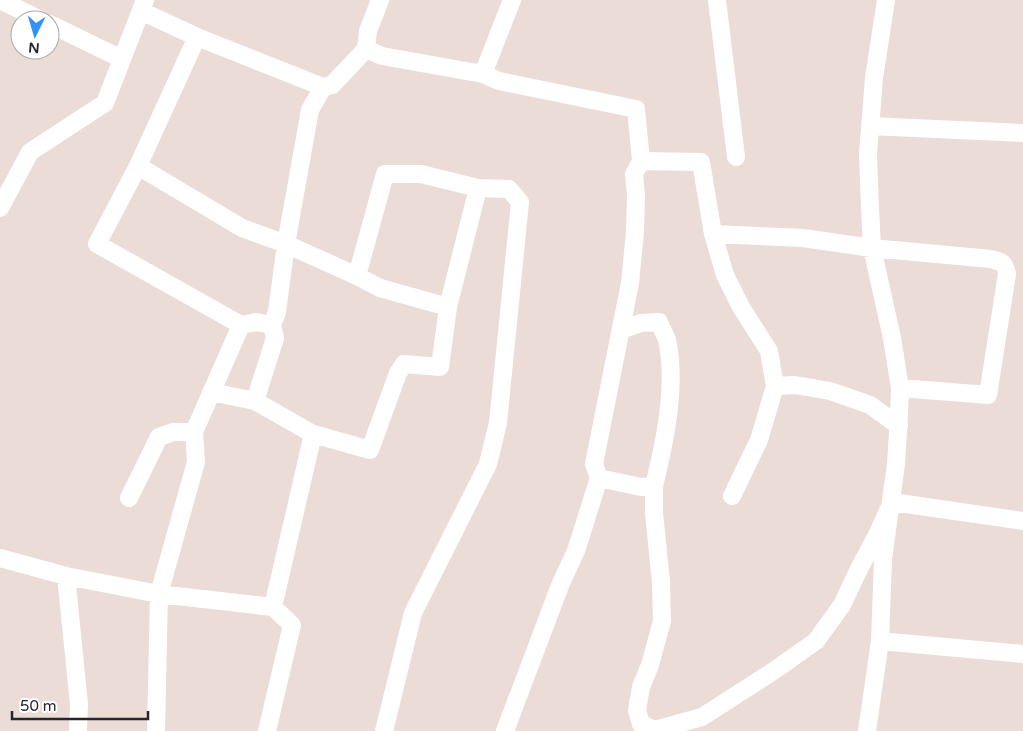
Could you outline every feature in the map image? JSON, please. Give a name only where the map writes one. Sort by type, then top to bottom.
[{"type":"street","points":[[0,0],[20,10]]},
{"type":"street","points":[[0,208],[30,152],[105,103],[143,6],[197,37],[323,87],[332,85],[366,49],[368,31],[380,0]]},
{"type":"street","points":[[484,74],[512,0]]},
{"type":"street","points":[[717,0],[736,157]]},
{"type":"street","points":[[867,731],[880,641],[883,559],[896,464],[900,388],[892,338],[872,248],[868,154],[874,78],[886,0]]},
{"type":"street","points":[[60,29],[122,59]]},
{"type":"street","points":[[197,37],[138,166],[97,244],[241,325],[256,322],[272,325]]},
{"type":"street","points":[[366,49],[382,56],[484,74],[499,82],[636,108],[641,161],[634,174],[636,195],[635,232],[630,283],[594,464],[599,478],[576,551],[561,583],[505,731]]},
{"type":"street","points":[[255,400],[275,338],[272,325],[278,312],[286,244],[310,110],[323,87]]},
{"type":"street","points":[[870,126],[1023,133]]},
{"type":"street","points":[[641,161],[701,162],[713,234],[726,275],[741,307],[769,351],[775,386],[759,440],[732,496]]},
{"type":"street","points":[[138,166],[242,228],[286,244],[380,288],[448,308]]},
{"type":"street","points":[[357,276],[385,174],[421,174],[478,188],[509,189],[520,202],[498,423],[488,464],[413,613],[384,731]]},
{"type":"street","points":[[211,392],[255,400],[313,434],[370,450],[398,373],[404,364],[440,368],[448,308],[478,188]]},
{"type":"street","points":[[713,234],[803,238],[872,248],[1002,262],[1006,267],[1007,274],[988,395],[900,388]]},
{"type":"street","points":[[621,330],[641,323],[659,322],[666,338],[670,368],[670,400],[654,486],[654,513],[661,582],[662,621],[650,665],[641,687],[637,710],[637,728],[655,730],[702,717],[816,640],[842,605],[892,502]]},
{"type":"street","points":[[156,731],[159,594],[196,462],[194,432],[241,325]]},
{"type":"street","points":[[775,386],[795,385],[830,391],[870,405],[899,426]]},
{"type":"street","points":[[129,498],[159,437],[173,432],[194,432]]},
{"type":"street","points":[[272,607],[313,434]]},
{"type":"street","points":[[599,478],[641,487],[654,486]]},
{"type":"street","points":[[892,502],[1023,521]]},
{"type":"street","points":[[0,558],[66,576],[159,594],[272,607],[292,625],[266,731]]},
{"type":"street","points":[[66,576],[79,704],[78,731]]},
{"type":"street","points":[[880,641],[1023,654]]}]
